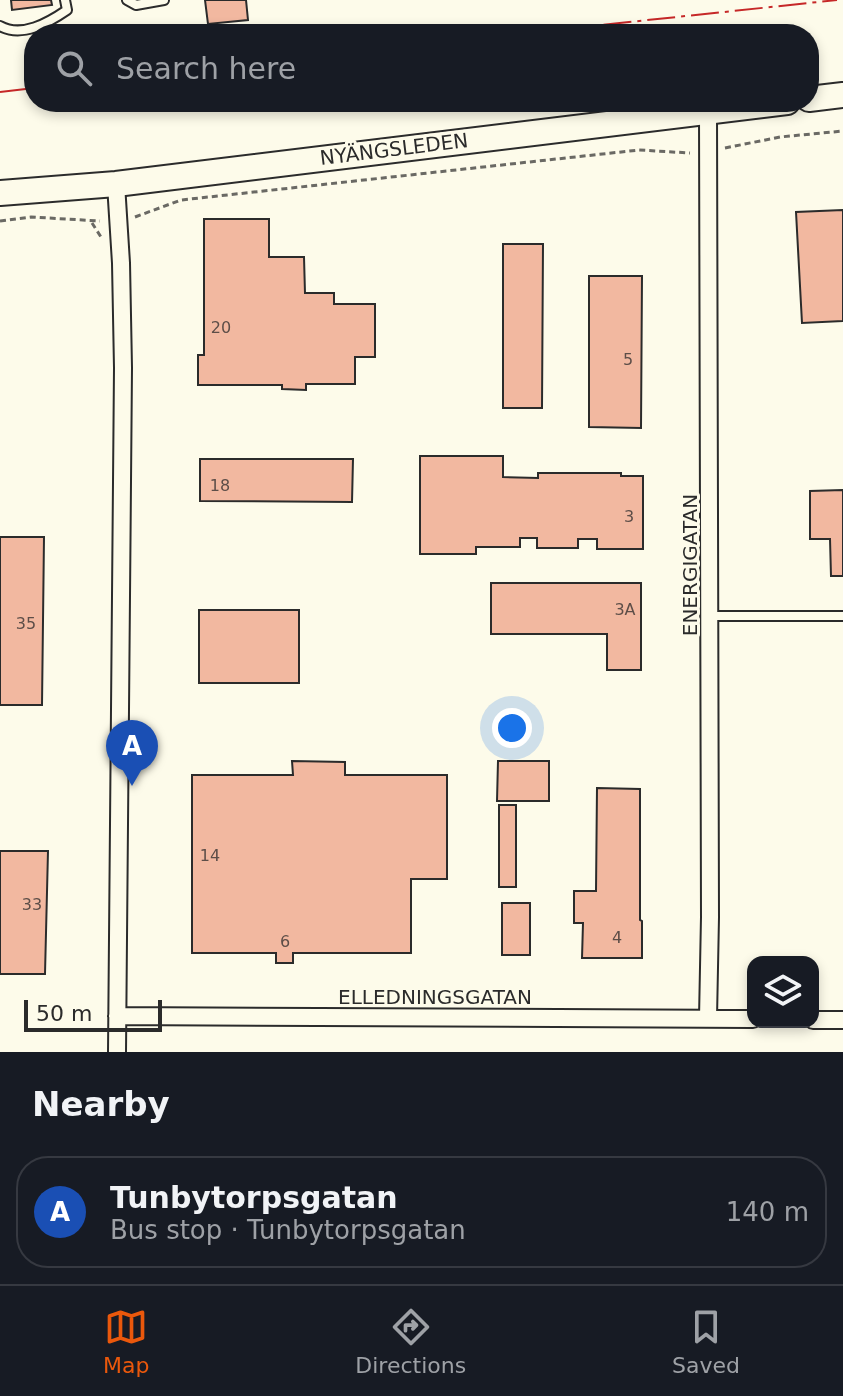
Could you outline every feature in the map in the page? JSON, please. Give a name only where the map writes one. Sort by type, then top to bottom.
[{"type":"street","points":[[819,98],[843,95]]},
{"type":"street","name":"ENERGIGATAN","points":[[708,112],[708,1018]]},
{"type":"street","name":"NYÄNGSLEDEN","points":[[0,193],[116,184],[708,112]]},
{"type":"street","points":[[116,184],[123,368],[117,1052]]},
{"type":"street","name":"ELLEDNINGSGATAN","points":[[117,1016],[747,1019]]},
{"type":"street","points":[[819,1020],[843,1020]]},
{"type":"lane","points":[[47,24],[67,10],[65,0]]},
{"type":"lane","points":[[127,0],[136,5],[161,3],[164,0]]},
{"type":"lane","points":[[0,26],[9,31],[24,29]]},
{"type":"lane","points":[[710,616],[843,616]]},
{"type":"path","points":[[0,221],[31,217],[91,222],[134,218],[181,200],[213,196],[639,150],[693,154],[780,137],[843,131]]},
{"type":"building","points":[[11,0],[51,0],[52,5],[12,10]]},
{"type":"building","points":[[205,0],[246,0],[248,20],[208,24]]},
{"type":"building","points":[[843,210],[843,321],[802,323],[796,212]]},
{"type":"building","points":[[204,219],[269,219],[269,257],[304,257],[305,293],[334,293],[334,304],[375,304],[375,357],[355,357],[355,384],[306,384],[306,390],[282,389],[282,385],[198,385],[198,355],[204,355]]},
{"type":"building","points":[[503,244],[543,244],[542,408],[503,408]]},
{"type":"building","points":[[589,276],[642,276],[641,428],[589,427]]},
{"type":"building","points":[[420,456],[503,456],[503,477],[538,478],[538,473],[643,476],[643,549],[597,549],[597,539],[578,539],[578,548],[537,548],[537,538],[520,538],[520,547],[476,547],[476,554],[420,554]]},
{"type":"building","points":[[200,459],[353,459],[352,502],[200,501]]},
{"type":"building","points":[[843,490],[843,576],[831,576],[830,539],[810,539],[810,491]]},
{"type":"building","points":[[0,537],[44,537],[42,705],[0,705]]},
{"type":"building","points":[[491,583],[641,583],[641,670],[607,670],[607,634],[491,634]]},
{"type":"building","points":[[199,610],[299,610],[299,683],[199,683]]},
{"type":"building","points":[[292,761],[345,762],[345,775],[447,775],[447,879],[411,879],[411,953],[293,953],[293,963],[276,963],[276,953],[192,953],[192,775],[293,775]]},
{"type":"building","points":[[498,761],[549,761],[549,801],[497,801]]},
{"type":"building","points":[[597,788],[640,789],[642,958],[582,958],[583,923],[574,923],[574,891],[596,891]]},
{"type":"building","points":[[499,805],[516,805],[516,887],[499,887]]},
{"type":"building","points":[[0,851],[48,851],[45,974],[0,974]]},
{"type":"building","points":[[502,903],[530,903],[530,955],[502,955]]},
{"type":"power","points":[[610,24],[837,0]]},
{"type":"power","points":[[0,92],[24,89]]},
{"type":"place","name":"Tunbytorpsgatan","points":[[132,786]]}]
